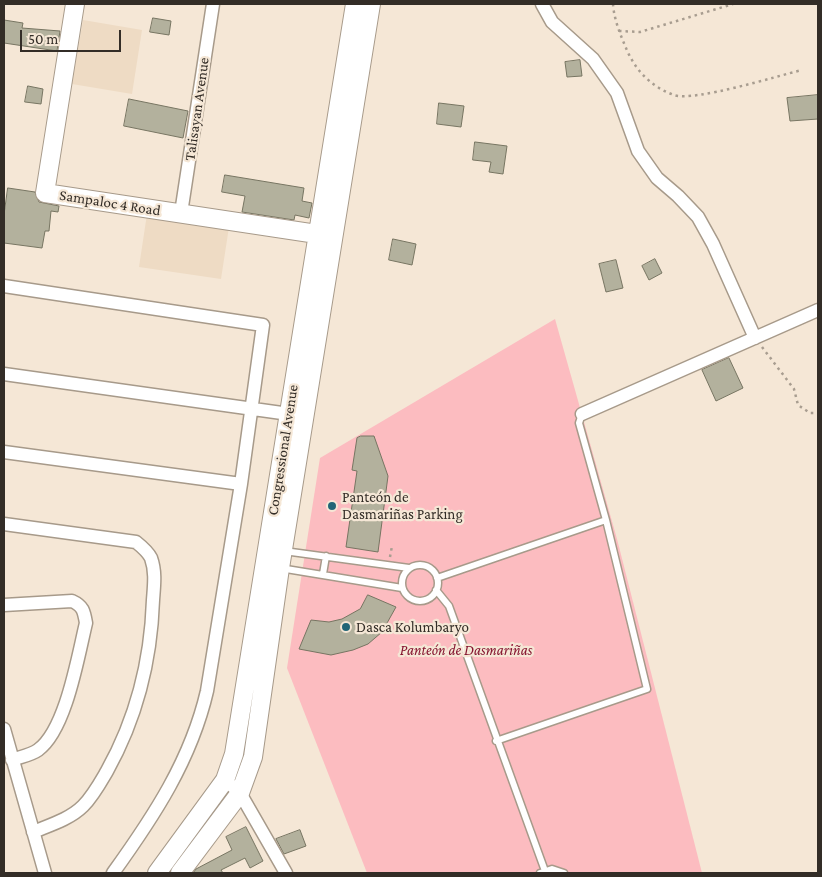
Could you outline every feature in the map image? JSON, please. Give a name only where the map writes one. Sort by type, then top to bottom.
[{"type":"main road","name":"Sampaloc 4 Road","points":[[75,4],[46,193],[326,236]]},
{"type":"main road","name":"Congressional Avenue","points":[[180,873],[240,793],[254,756],[326,236],[355,4]]},
{"type":"main road","name":"Congressional Avenue","points":[[157,873],[225,780],[234,754],[289,414],[371,4]]},
{"type":"street","name":"Talisayan Avenue","points":[[181,214],[213,4]]},
{"type":"street","points":[[542,4],[552,22],[593,59],[617,93],[638,151],[657,178],[698,217],[713,244],[756,338]]},
{"type":"street","points":[[4,286],[263,325],[241,484],[207,691],[200,722],[172,785],[143,832],[113,873]]},
{"type":"street","points":[[582,414],[818,310]]},
{"type":"street","points":[[4,374],[289,414]]},
{"type":"street","points":[[4,452],[241,484]]},
{"type":"street","points":[[4,524],[136,542],[150,556],[154,569],[152,622],[146,662],[134,713],[117,753],[98,787],[83,806],[63,820],[33,832]]},
{"type":"street","points":[[4,605],[72,601],[80,604],[84,611],[86,623],[68,699],[49,739],[37,751],[12,760]]},
{"type":"street","points":[[4,729],[44,873]]},
{"type":"street","points":[[225,780],[240,793],[286,873]]},
{"type":"lane","points":[[496,741],[647,689],[606,520],[579,423],[582,414]]},
{"type":"lane","points":[[437,578],[606,520]]},
{"type":"lane","points":[[266,556],[323,574],[402,588]]},
{"type":"lane","points":[[266,556],[281,560],[326,556],[409,568],[420,565],[425,566],[430,568],[437,578],[436,590],[428,599],[416,601],[410,598],[402,588],[402,577],[409,568]]},
{"type":"lane","points":[[323,574],[326,556]]},
{"type":"lane","points":[[436,590],[449,606],[542,872],[552,869],[564,873]]},
{"type":"path","points":[[613,4],[619,31],[630,58],[641,75],[675,95],[702,94],[802,70]]},
{"type":"path","points":[[619,31],[640,32],[733,4]]},
{"type":"path","points":[[756,338],[794,389],[798,405],[810,413],[818,414]]},
{"type":"shaded area","points":[[83,20],[142,30],[132,94],[72,84]]},
{"type":"shaded area","points":[[147,214],[229,227],[221,279],[139,267]]},
{"type":"green space","name":"Panteón de Dasmariñas","points":[[555,319],[617,539],[702,873],[367,873],[287,668],[320,458]]},
{"type":"building","points":[[153,18],[171,21],[169,35],[150,32]]},
{"type":"building","points":[[4,20],[23,23],[22,28],[60,31],[57,51],[4,43]]},
{"type":"building","points":[[580,60],[582,76],[567,77],[565,62]]},
{"type":"building","points":[[28,86],[43,89],[41,104],[25,102]]},
{"type":"building","points":[[818,95],[818,119],[790,121],[787,98]]},
{"type":"building","points":[[129,99],[188,111],[183,138],[124,126]]},
{"type":"building","points":[[439,103],[464,106],[461,127],[437,124]]},
{"type":"building","points":[[475,142],[507,146],[503,174],[489,172],[491,162],[473,160]]},
{"type":"building","points":[[225,175],[304,188],[302,201],[312,203],[309,218],[295,215],[294,220],[242,212],[245,196],[222,192]]},
{"type":"building","points":[[8,188],[35,192],[39,202],[59,206],[58,212],[51,211],[49,231],[45,231],[42,248],[4,243],[4,215]]},
{"type":"building","points":[[393,239],[416,244],[412,265],[389,260]]},
{"type":"building","points":[[655,259],[662,273],[649,280],[642,266]]},
{"type":"building","points":[[616,260],[623,288],[606,292],[599,264]]},
{"type":"building","points":[[729,358],[743,388],[716,401],[702,370]]},
{"type":"building","points":[[361,436],[374,436],[388,476],[378,552],[346,547],[357,471],[352,470],[357,438]]},
{"type":"building","name":"Dasca Kolumbaryo","points":[[368,595],[396,607],[382,632],[368,644],[331,655],[299,649],[311,620],[329,622],[342,619],[360,609]]},
{"type":"building","points":[[246,827],[263,861],[250,868],[245,858],[221,870],[223,873],[193,873],[196,869],[232,850],[226,837]]},
{"type":"building","points":[[300,830],[306,846],[284,854],[276,839]]},
{"type":"place","name":"Panteón de Dasmariñas Parking","points":[[332,506]]},
{"type":"place","name":"Dasca Kolumbaryo","points":[[346,627]]}]
